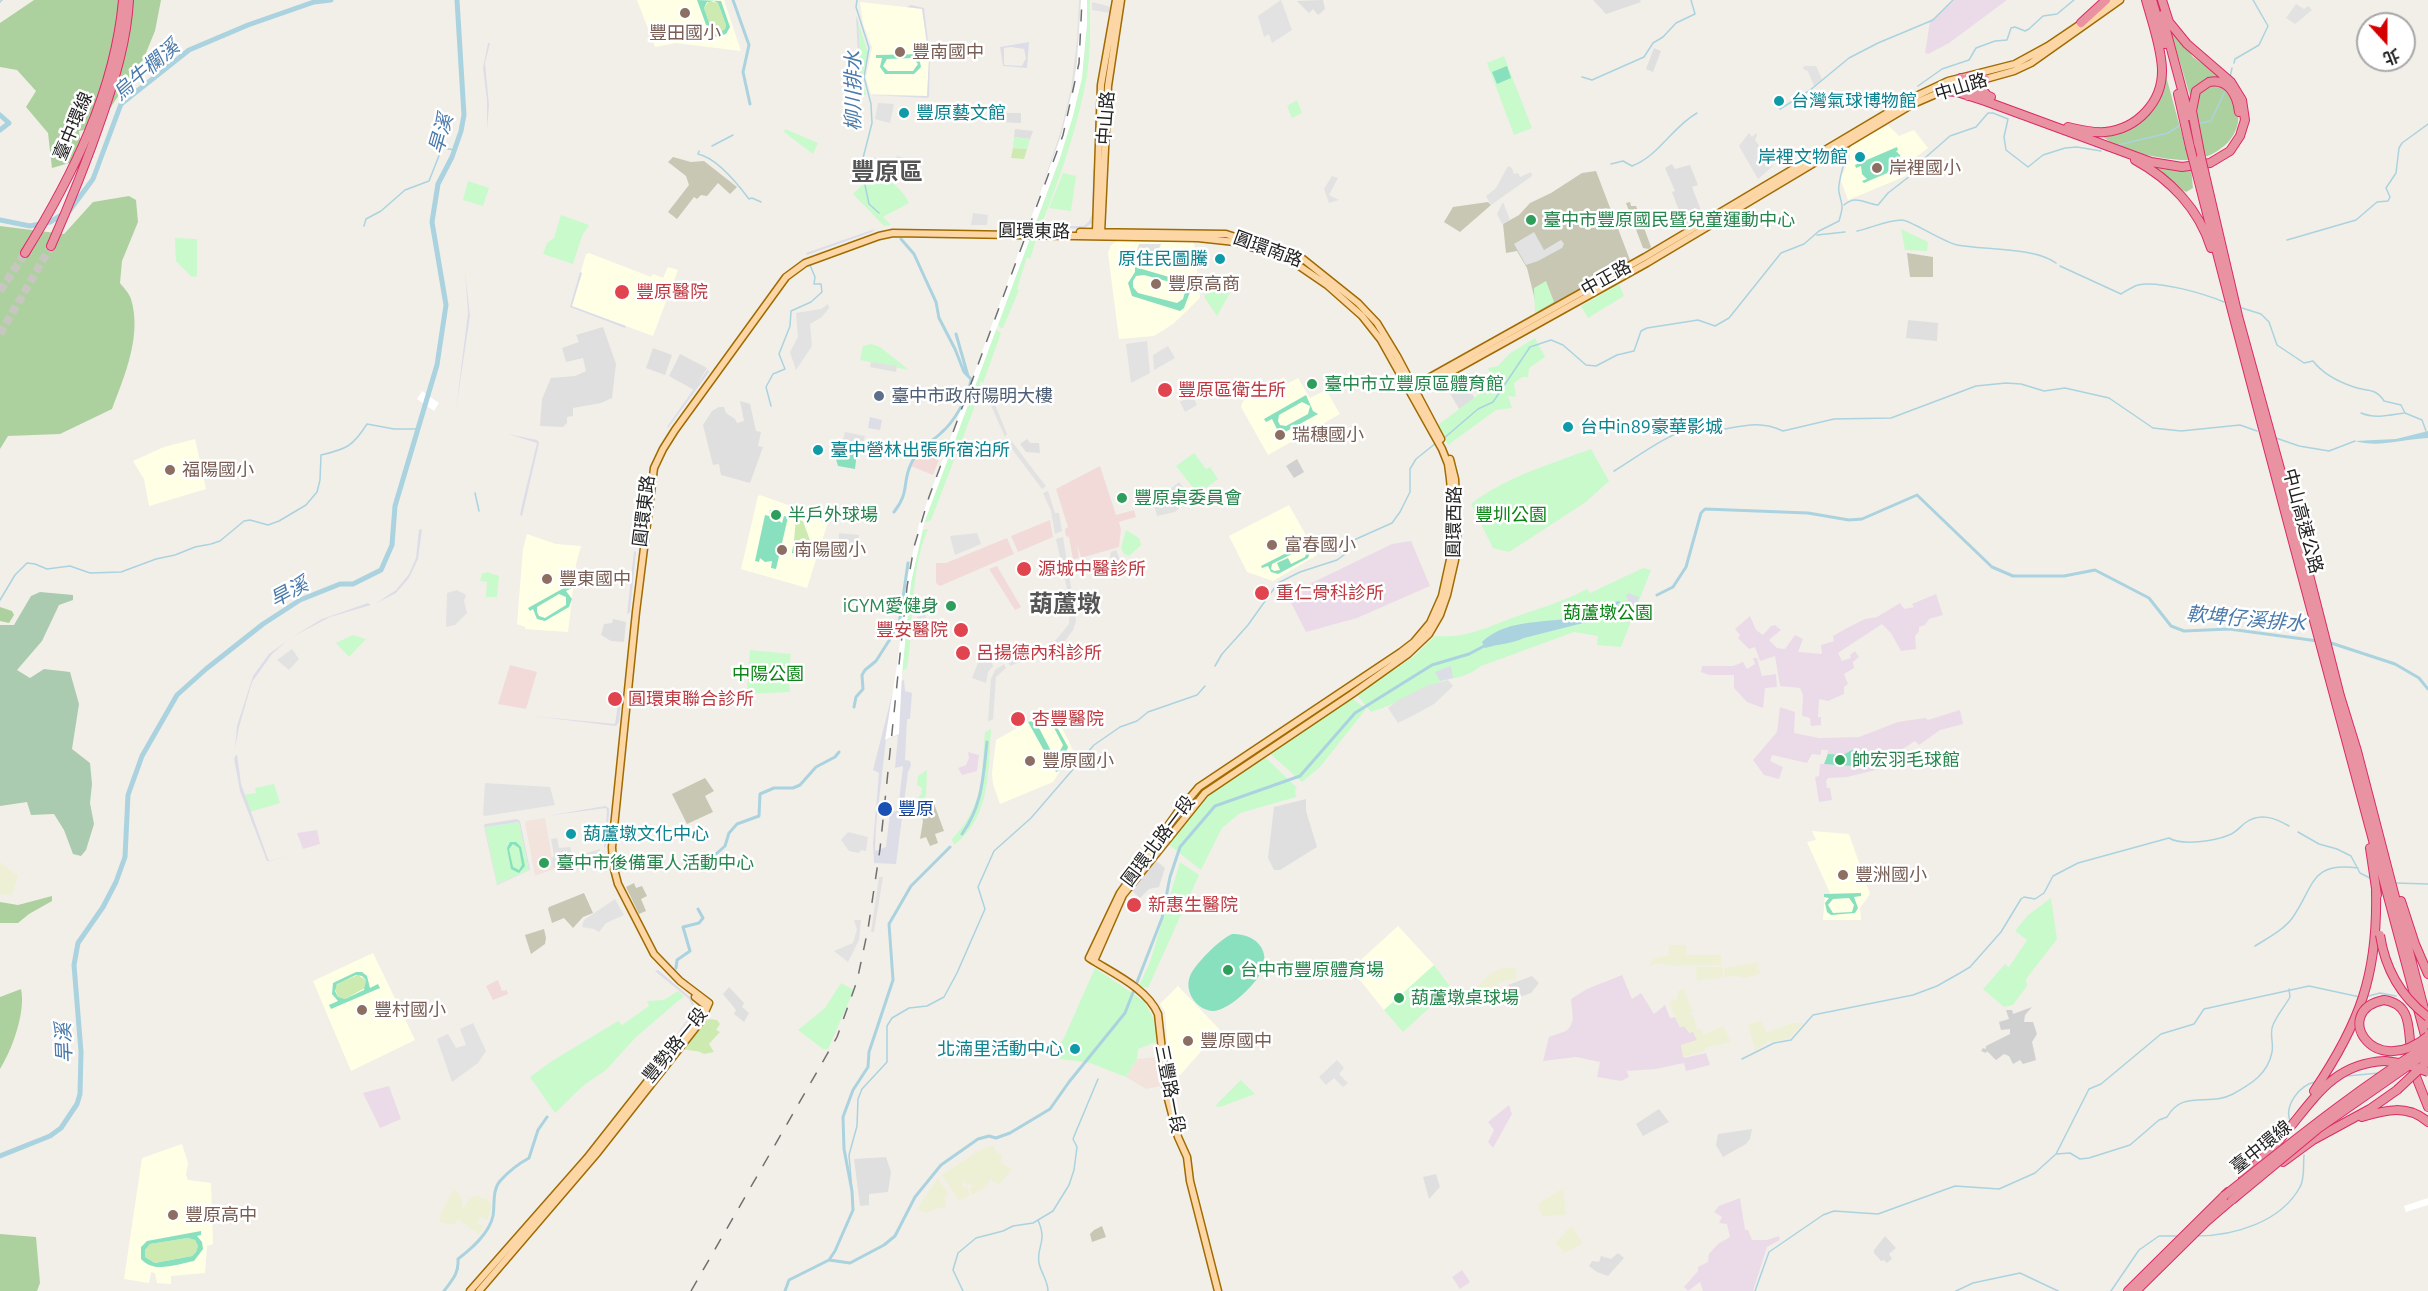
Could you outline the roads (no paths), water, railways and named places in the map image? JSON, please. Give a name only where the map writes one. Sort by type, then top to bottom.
[{"type":"highway","name":"臺中環線","points":[[51,246],[87,162],[117,41],[123,0]]},
{"type":"highway","name":"臺中環線","points":[[25,254],[98,118],[122,50],[129,0]]},
{"type":"highway","points":[[2081,23],[2106,0]]},
{"type":"highway","points":[[2063,126],[2097,132],[2115,130],[2136,121],[2152,105],[2160,89],[2162,68],[2146,0]]},
{"type":"highway","name":"中山高速公路","points":[[2152,0],[2167,49],[2190,147],[2201,176],[2238,316],[2326,654],[2352,764],[2385,875],[2392,890],[2428,1024]]},
{"type":"highway","points":[[1943,91],[1968,96],[2115,149],[2167,165],[2198,165],[2217,160],[2230,151],[2243,130],[2244,108],[2237,90],[2226,77],[2187,44],[2169,22],[2160,0]]},
{"type":"highway","name":"中山高速公路","points":[[2160,0],[2201,158],[2201,176],[2244,364],[2320,631]]},
{"type":"highway","points":[[1985,79],[1981,87],[1988,96]]},
{"type":"highway","points":[[1965,80],[1973,89],[2063,126],[2157,159],[2194,163],[2208,160],[2224,150],[2235,137],[2240,121],[2239,106],[2233,91],[2220,82],[2214,81],[2203,85],[2194,96],[2192,111],[2201,158]]},
{"type":"highway","points":[[1965,80],[1968,96]]},
{"type":"highway","points":[[2115,149],[2160,176],[2188,205],[2205,231],[2224,282]]},
{"type":"highway","name":"中山高速公路","points":[[2326,654],[2357,751],[2385,875]]},
{"type":"highway","points":[[2385,875],[2428,974]]},
{"type":"highway","points":[[2291,1126],[2326,1073],[2356,1017],[2370,975],[2378,936],[2376,891],[2385,875]]},
{"type":"highway","name":"中山高速公路","points":[[2392,890],[2428,1048]]},
{"type":"highway","points":[[2410,931],[2428,960]]},
{"type":"highway","points":[[2378,936],[2397,984],[2407,998],[2428,1017]]},
{"type":"highway","points":[[2428,1036],[2416,1045],[2400,1051],[2382,1050],[2368,1044],[2360,1028],[2361,1017],[2367,1008],[2384,1000],[2400,1006],[2407,1017],[2413,1070],[2428,1107]]},
{"type":"highway","name":"臺中環線","points":[[2128,1291],[2224,1196],[2315,1123],[2389,1069],[2428,1048]]},
{"type":"highway","name":"臺中環線","points":[[2136,1291],[2199,1228],[2232,1200],[2319,1128],[2428,1048]]},
{"type":"highway","points":[[2224,1196],[2291,1126],[2325,1085],[2348,1068],[2385,1060],[2428,1072]]},
{"type":"highway","points":[[2232,1200],[2313,1140],[2383,1101],[2428,1061]]},
{"type":"highway","points":[[2313,1140],[2352,1121],[2398,1108],[2413,1112],[2428,1122]]},
{"type":"main road","name":"中山路","points":[[1099,233],[1101,85],[1116,0]]},
{"type":"main road","name":"中山路","points":[[1099,233],[1108,86],[1121,0]]},
{"type":"main road","name":"中山路","points":[[1798,169],[1935,86],[1965,80],[2026,59],[2112,0]]},
{"type":"main road","name":"中山路","points":[[1798,169],[1913,104],[1965,80],[1985,79],[2031,63],[2120,0]]},
{"type":"main road","name":"中正路","points":[[1413,391],[1647,263],[1798,169]]},
{"type":"main road","name":"圓環東路","points":[[707,1004],[658,961],[618,884],[611,856],[647,516],[652,475],[660,454],[777,287],[786,277],[805,264],[892,233],[1099,233]]},
{"type":"main road","name":"圓環南路","points":[[1099,233],[1225,240],[1289,259],[1327,285],[1371,325],[1413,391]]},
{"type":"main road","name":"圓環西路","points":[[1347,688],[1401,652],[1425,629],[1440,602],[1451,555],[1453,513],[1448,464],[1413,391]]},
{"type":"main road","name":"圓環西路","points":[[1352,694],[1408,654],[1429,634],[1440,615],[1455,560],[1457,513],[1452,462],[1413,391]]},
{"type":"main road","name":"圓環北路一段","points":[[1091,960],[1120,893],[1190,797],[1208,781],[1347,688]]},
{"type":"main road","name":"圓環北路一段","points":[[1091,960],[1123,895],[1205,793],[1352,694]]},
{"type":"main road","name":"三豐路一段","points":[[1091,960],[1143,994],[1158,1014],[1167,1095],[1178,1137],[1187,1158],[1218,1291]]},
{"type":"main road","name":"豐勢路一段","points":[[485,1280],[605,1143],[701,1021],[707,1004]]},
{"type":"main road","points":[[470,1291],[485,1280]]},
{"type":"main road","points":[[480,1291],[485,1280]]},
{"type":"water","points":[[2428,431],[2428,438],[2373,444],[2355,441],[2396,439]]},
{"type":"water","points":[[1619,601],[1622,604],[1617,605],[1621,606],[1615,619],[1595,620],[1485,648],[1482,642],[1500,630],[1510,627],[1566,618],[1594,607],[1589,612],[1598,611],[1596,606]]},
{"type":"waterway","name":"烏牛欄溪","points":[[0,220],[30,226],[50,222],[70,210],[93,179],[121,104],[189,50],[248,25],[314,2],[331,0]]},
{"type":"waterway","name":"旱溪","points":[[0,1156],[50,1136],[61,1128],[77,1104],[80,1094],[81,1052],[74,965],[78,943],[103,907],[116,882],[125,857],[128,795],[142,756],[177,695],[263,624],[300,600],[340,584],[353,584],[381,570],[392,545],[395,506],[437,365],[446,305],[432,222],[438,184],[452,157],[464,115],[457,0]]},
{"type":"waterway","points":[[733,0],[749,45],[743,72],[750,104]]},
{"type":"waterway","name":"柳川排水","points":[[857,0],[856,7],[869,48],[864,77],[871,104],[872,123],[861,166],[869,204],[879,213]]},
{"type":"waterway","points":[[1582,77],[1592,80],[1644,57],[1653,43],[1663,37],[1676,23],[1695,14],[1691,0]]},
{"type":"waterway","points":[[1780,109],[1809,91],[1849,58],[1933,20],[1953,0]]},
{"type":"waterway","points":[[1918,86],[1942,69],[1969,60],[1976,48],[1995,41],[2007,40],[2011,28],[2015,27],[2025,31],[2043,16],[2057,14],[2074,0]]},
{"type":"waterway","points":[[2234,63],[2235,59],[2259,45],[2268,26],[2253,0]]},
{"type":"waterway","points":[[2230,77],[2232,68]]},
{"type":"waterway","points":[[2196,124],[2211,121],[2225,91]]},
{"type":"waterway","points":[[1611,164],[1623,161],[1632,166],[1642,161],[1697,113]]},
{"type":"waterway","points":[[1844,205],[1853,200],[1878,205],[1888,193],[1910,176],[1918,164],[1950,136],[1976,127],[1988,113],[2008,119],[2004,137],[2006,150],[2028,167],[2043,155],[2065,148],[2077,147],[2101,151]]},
{"type":"waterway","name":"烏牛欄溪","points":[[0,115],[9,123],[0,130]]},
{"type":"waterway","points":[[2287,240],[2356,220],[2377,202],[2388,201],[2390,197],[2386,188],[2396,173],[2399,148],[2402,143],[2428,124]]},
{"type":"waterway","points":[[2118,145],[2168,133],[2179,126]]},
{"type":"waterway","points":[[712,146],[733,135]]},
{"type":"waterway","points":[[1443,439],[1478,409],[1493,402],[1530,347],[1551,340],[1563,345],[1586,365],[1596,366],[1617,355],[1634,351],[1641,331],[1647,328],[1698,320],[1715,326],[1729,318],[1781,253],[1804,244],[1819,231],[1839,221],[1842,208],[1839,182],[1851,144]]},
{"type":"waterway","points":[[364,226],[366,219],[381,211],[405,190],[429,181],[442,148],[455,150]]},
{"type":"waterway","points":[[699,151],[698,154],[712,160],[726,172],[749,199],[761,202]]},
{"type":"waterway","points":[[1857,231],[1902,220],[1957,245],[2035,254],[2056,263]]},
{"type":"waterway","points":[[1817,235],[1845,232]]},
{"type":"waterway","name":"柳川排水","points":[[901,239],[914,254],[936,302],[939,318],[964,372],[972,380]]},
{"type":"waterway","points":[[771,406],[766,387],[773,374],[785,369],[779,354],[790,326],[791,311],[811,302],[822,292],[821,284],[814,284],[815,277],[810,265]]},
{"type":"waterway","points":[[2060,266],[2121,294],[2138,285],[2157,284],[2194,292],[2224,302]]},
{"type":"waterway","points":[[2242,308],[2261,314],[2269,322],[2277,345],[2304,363],[2313,361],[2326,374],[2337,380],[2374,392],[2384,401],[2401,405],[2405,413],[2422,420],[2426,431]]},
{"type":"waterway","name":"柳川排水","points":[[956,334],[968,376]]},
{"type":"waterway","name":"柳川排水","points":[[894,512],[902,499],[908,470],[913,460],[951,423],[964,402],[971,380]]},
{"type":"waterway","points":[[1614,471],[1663,440],[1683,431],[1721,430],[1754,425],[1768,426],[1783,431],[1834,419],[1891,418],[1976,386],[2006,383],[2021,384],[2044,391],[2065,388],[2109,398],[2153,428],[2181,431],[2240,425],[2257,431]]},
{"type":"waterway","points":[[2361,413],[2377,416],[2404,413]]},
{"type":"waterway","points":[[0,600],[15,575],[27,563],[47,569],[70,566],[90,573],[121,572],[156,559],[220,541],[244,521],[250,520],[268,525],[279,521],[306,505],[317,492],[321,455],[337,451],[353,442],[367,424],[394,429],[419,429]]},
{"type":"waterway","points":[[2276,438],[2299,446],[2329,451],[2355,441]]},
{"type":"waterway","points":[[1215,666],[1278,583],[1300,572],[1337,560],[1348,552],[1354,540],[1392,523],[1410,492],[1410,469],[1416,459],[1436,443]]},
{"type":"waterway","points":[[475,493],[479,511]]},
{"type":"waterway","name":"軟埤仔溪排水","points":[[1657,595],[1673,587],[1686,567],[1701,513],[1705,509],[1808,513],[1849,520],[1862,519],[1917,495],[1992,567],[2013,576],[2064,576],[2095,570],[2149,598],[2171,626],[2184,631],[2229,629],[2318,641]]},
{"type":"waterway","name":"柳川排水","points":[[854,707],[856,697],[863,689],[862,675],[876,661],[899,625],[908,563]]},
{"type":"waterway","name":"軟埤仔溪排水","points":[[2328,642],[2395,664],[2419,678],[2428,689]]},
{"type":"waterway","points":[[829,1260],[850,1263],[884,1245],[895,1236],[915,1197],[941,1165],[978,1139],[989,1136],[996,1138],[1010,1133],[1050,1109],[1125,1013],[1162,918],[1170,877],[1180,847],[1215,806],[1300,776],[1355,713],[1432,665],[1469,654],[1486,645]]},
{"type":"waterway","points":[[852,1191],[849,1155],[857,1126],[858,1099],[862,1089],[887,1062],[887,1026],[892,1018],[909,1008],[927,1006],[944,997],[985,909],[978,887],[994,851],[1031,818],[1094,745],[1120,727],[1137,721],[1148,712],[1197,695],[1205,686]]},
{"type":"waterway","points":[[962,834],[978,801],[987,742]]},
{"type":"waterway","name":"柳川排水","points":[[705,864],[725,846],[729,833],[737,824],[759,816],[760,794],[774,788],[793,788],[800,785],[816,767],[835,757],[839,752]]},
{"type":"waterway","points":[[1742,1059],[1774,1043],[1791,1040],[1813,1015],[1913,995],[1937,986],[1960,973],[1970,967],[2001,932],[2021,899],[2024,897],[2035,899],[2044,893],[2053,876],[2078,863],[2169,838],[2182,842],[2216,839],[2231,834],[2256,818],[2273,819],[2289,826]]},
{"type":"waterway","points":[[2298,832],[2319,844],[2351,856],[2360,873],[2370,878]]},
{"type":"waterway","points":[[785,1291],[789,1280],[829,1260],[853,1210],[844,1149],[843,1117],[853,1090],[868,1067],[869,1052],[893,980],[889,924],[911,886],[950,847]]},
{"type":"waterway","points":[[2255,946],[2290,921],[2322,872],[2342,867],[2358,868]]},
{"type":"waterway","points":[[2395,883],[2428,884]]},
{"type":"waterway","name":"柳川排水","points":[[676,968],[677,960],[690,951],[683,927],[699,923],[703,918],[698,909]]},
{"type":"waterway","points":[[2056,1154],[2089,1089],[2101,1084],[2161,1034],[2194,1024],[2204,1009],[2309,986],[2360,997]]},
{"type":"waterway","points":[[1755,1291],[1769,1252],[1823,1215],[1834,1211],[1878,1214],[1955,1186],[1999,1189],[2035,1173],[2056,1154],[2070,1153],[2080,1159],[2089,1158],[2130,1145],[2159,1120],[2167,1117],[2181,1103],[2224,1098],[2233,1094],[2258,1078],[2267,1066],[2272,1052],[2272,1028],[2290,997],[2289,989]]},
{"type":"waterway","points":[[2365,997],[2380,993],[2396,996]]},
{"type":"waterway","points":[[2347,1076],[2379,1073]]},
{"type":"waterway","points":[[963,1291],[953,1270],[958,1253],[976,1238],[1013,1226],[1033,1223],[1053,1211],[1069,1185],[1074,1170],[1077,1147],[1073,1139],[1098,1079]]},
{"type":"waterway","points":[[2290,1121],[2291,1102],[2299,1091],[2315,1082]]},
{"type":"waterway","name":"柳川排水","points":[[444,1291],[456,1273],[458,1259],[479,1241],[488,1229],[493,1216],[497,1185],[517,1165],[529,1158],[538,1130],[547,1117]]},
{"type":"waterway","points":[[2196,1236],[2241,1230],[2269,1218],[2292,1199],[2302,1184],[2304,1155]]},
{"type":"waterway","points":[[1038,1220],[1042,1234],[1039,1263],[1048,1291]]},
{"type":"waterway","points":[[2111,1291],[2139,1250],[2159,1236],[2180,1236]]},
{"type":"waterway","points":[[1956,1291],[1973,1283],[2020,1273],[2058,1291]]},
{"type":"tunnel","points":[[0,334],[51,246]]},
{"type":"tunnel","points":[[0,291],[25,253]]},
{"type":"railway","points":[[691,1291],[837,1037],[857,981],[868,929],[880,849],[907,587],[914,547],[929,497],[1063,135],[1079,63],[1082,0]]},
{"type":"place","name":"豐田國小","points":[[685,13]]},
{"type":"place","name":"豐南國中","points":[[900,52]]},
{"type":"place","name":"台灣氣球博物館","points":[[1779,101]]},
{"type":"place","name":"豐原藝文館","points":[[904,113]]},
{"type":"place","name":"岸裡文物館","points":[[1860,157]]},
{"type":"place","name":"岸裡國小","points":[[1877,168]]},
{"type":"place","name":"臺中市豐原國民暨兒童運動中心","points":[[1531,220]]},
{"type":"place","name":"原住民圖騰","points":[[1220,259]]},
{"type":"place","name":"豐原高商","points":[[1156,284]]},
{"type":"place","name":"豐原醫院","points":[[622,292]]},
{"type":"place","name":"臺中市立豐原區體育館","points":[[1312,384]]},
{"type":"place","name":"豐原區衛生所","points":[[1165,390]]},
{"type":"place","name":"臺中市政府陽明大樓","points":[[879,396]]},
{"type":"place","name":"台中in89豪華影城","points":[[1568,427]]},
{"type":"place","name":"瑞穗國小","points":[[1280,435]]},
{"type":"place","name":"臺中營林出張所宿泊所","points":[[818,450]]},
{"type":"place","name":"福陽國小","points":[[170,470]]},
{"type":"place","name":"豐原桌委員會","points":[[1122,498]]},
{"type":"place","name":"半戶外球場","points":[[776,515]]},
{"type":"place","name":"富春國小","points":[[1272,545]]},
{"type":"place","name":"南陽國小","points":[[782,550]]},
{"type":"place","name":"源城中醫診所","points":[[1024,569]]},
{"type":"place","name":"豐東國中","points":[[547,579]]},
{"type":"place","name":"重仁骨科診所","points":[[1262,593]]},
{"type":"place","name":"iGYM愛健身","points":[[951,606]]},
{"type":"place","name":"豐安醫院","points":[[961,630]]},
{"type":"place","name":"呂揚德內科診所","points":[[963,653]]},
{"type":"place","name":"圓環東聯合診所","points":[[615,699]]},
{"type":"place","name":"杏豐醫院","points":[[1018,719]]},
{"type":"place","name":"帥宏羽毛球館","points":[[1840,760]]},
{"type":"place","name":"豐原國小","points":[[1030,761]]},
{"type":"place","name":"豐原","points":[[885,809]]},
{"type":"place","name":"葫蘆墩文化中心","points":[[571,834]]},
{"type":"place","name":"臺中市後備軍人活動中心","points":[[544,863]]},
{"type":"place","name":"豐洲國小","points":[[1843,875]]},
{"type":"place","name":"新惠生醫院","points":[[1134,905]]},
{"type":"place","name":"台中市豐原體育場","points":[[1228,970]]},
{"type":"place","name":"葫蘆墩桌球場","points":[[1399,998]]},
{"type":"place","name":"豐村國小","points":[[362,1010]]},
{"type":"place","name":"豐原國中","points":[[1188,1041]]},
{"type":"place","name":"北湳里活動中心","points":[[1075,1049]]},
{"type":"place","name":"豐原高中","points":[[173,1215]]},
{"type":"district","name":"豐原區","points":[[887,172]]},
{"type":"district","name":"葫蘆墩","points":[[1065,604]]},
{"type":"park label","name":"豐圳公園","points":[[1511,515]]},
{"type":"park label","name":"葫蘆墩公園","points":[[1608,613]]},
{"type":"park label","name":"中陽公園","points":[[768,674]]}]
